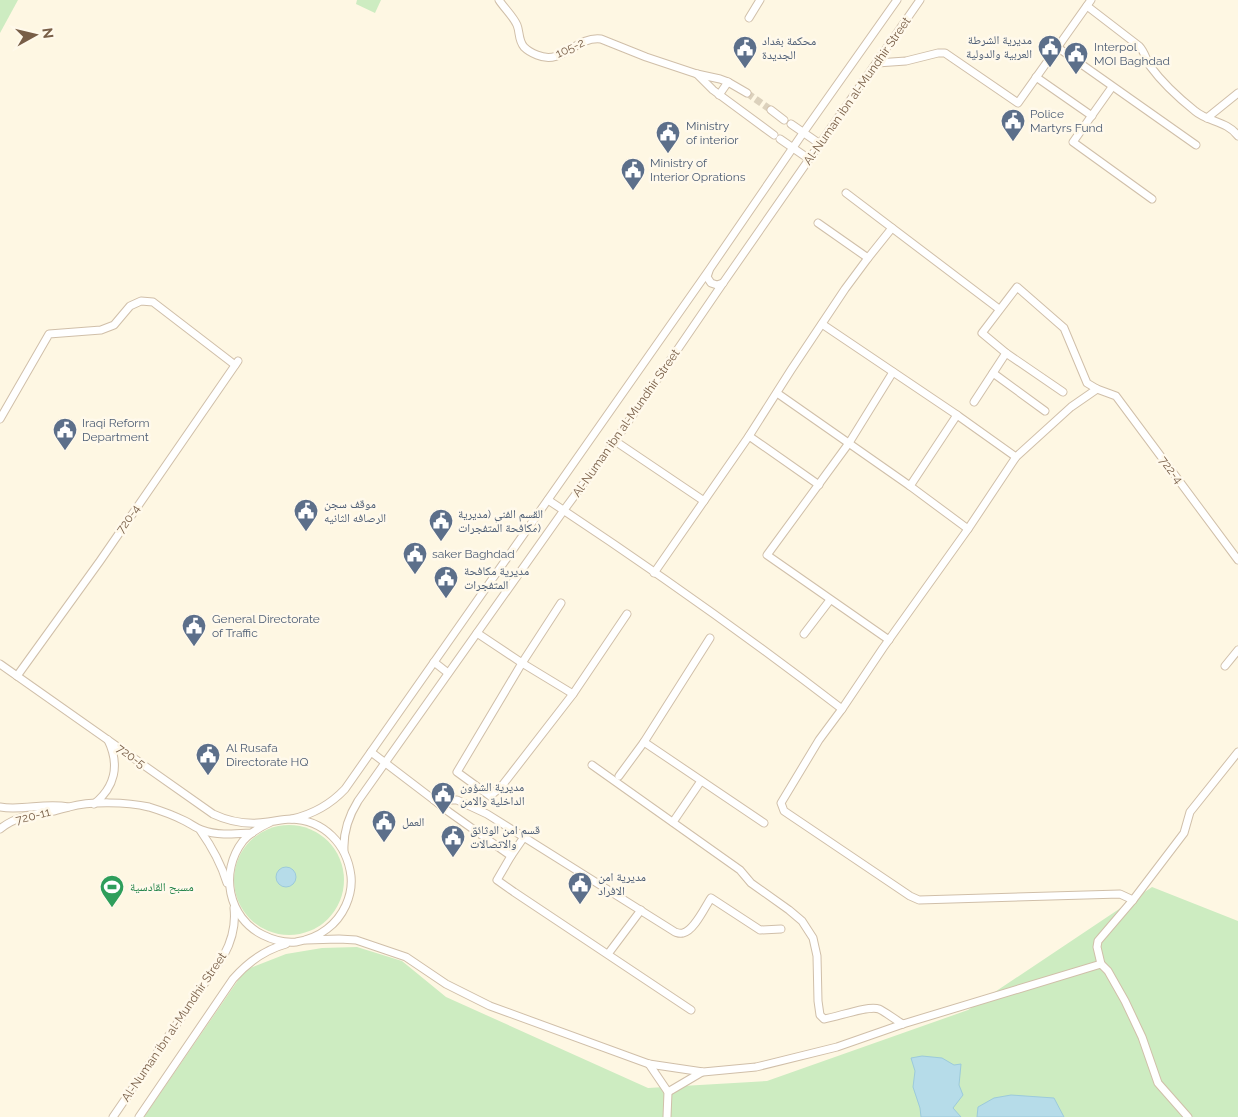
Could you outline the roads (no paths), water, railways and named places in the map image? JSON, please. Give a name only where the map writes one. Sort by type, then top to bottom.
[{"type":"street","name":"105-2","points":[[499,0],[517,25],[519,38],[524,46],[536,54],[549,58],[555,57],[586,40],[596,39],[697,74],[728,82],[747,94]]},
{"type":"street","points":[[749,18],[760,0]]},
{"type":"street","name":"Al-Numan ibn al-Mundhir Street","points":[[292,819],[321,808],[334,800],[345,788],[898,0]]},
{"type":"street","name":"Al-Numan ibn al-Mundhir Street","points":[[344,851],[344,834],[349,817],[358,801],[564,510],[616,441],[723,283],[920,0]]},
{"type":"street","points":[[877,63],[906,61],[944,53],[1018,103],[1089,3],[1143,50],[1151,67],[1195,112],[1226,125],[1238,136]]},
{"type":"street","points":[[1057,47],[1196,145]]},
{"type":"street","name":"105-2","points":[[697,74],[707,85],[809,159]]},
{"type":"street","points":[[1036,77],[1092,116]]},
{"type":"street","points":[[719,94],[728,82]]},
{"type":"street","points":[[1112,87],[1073,142],[1152,198]]},
{"type":"street","points":[[1207,118],[1238,93]]},
{"type":"street","points":[[771,110],[784,120]]},
{"type":"street","points":[[791,124],[820,144]]},
{"type":"street","points":[[846,193],[999,309]]},
{"type":"street","points":[[818,223],[868,258]]},
{"type":"street","points":[[654,573],[749,436],[790,370],[868,258],[892,228]]},
{"type":"street","points":[[709,270],[708,278],[711,283],[717,285],[723,283]]},
{"type":"street","points":[[1063,392],[1006,353],[982,333],[1017,287],[1064,328],[1087,383],[1097,389],[1071,407],[1016,457],[968,529],[819,740],[781,803],[784,811],[910,896],[919,900],[1120,894],[1133,900]]},
{"type":"street","name":"720-4","points":[[0,419],[49,334],[101,330],[114,325],[130,306],[141,301],[153,302],[236,363],[105,553],[17,676]]},
{"type":"street","points":[[822,324],[1016,457]]},
{"type":"street","points":[[974,402],[1006,353]]},
{"type":"street","points":[[889,640],[767,555],[849,442],[893,372]]},
{"type":"street","points":[[993,373],[1045,411]]},
{"type":"street","name":"722-4","points":[[1097,389],[1116,396],[1238,560]]},
{"type":"street","points":[[777,393],[849,442],[968,529]]},
{"type":"street","points":[[910,486],[957,415]]},
{"type":"street","points":[[749,436],[819,484]]},
{"type":"street","points":[[616,441],[704,501]]},
{"type":"street","points":[[548,500],[782,663],[842,709]]},
{"type":"street","points":[[804,634],[830,600]]},
{"type":"street","points":[[561,603],[522,663],[457,772],[490,796],[501,787],[573,694],[627,614]]},
{"type":"street","points":[[477,633],[573,694]]},
{"type":"street","points":[[619,776],[644,742],[710,638]]},
{"type":"street","points":[[1225,666],[1238,650]]},
{"type":"street","points":[[434,662],[448,674]]},
{"type":"street","name":"720-5","points":[[0,664],[213,814],[226,820],[239,822],[259,824],[271,822]]},
{"type":"street","points":[[94,804],[107,792],[114,775],[114,757],[108,740]]},
{"type":"street","points":[[644,742],[764,822]]},
{"type":"street","points":[[370,752],[511,856]]},
{"type":"street","points":[[1188,1117],[1158,1083],[1142,1038],[1125,1001],[1108,971],[1101,964],[1097,947],[1098,941],[1133,900],[1184,833],[1190,812],[1238,752]]},
{"type":"street","points":[[592,765],[740,870],[751,883],[802,921],[813,938],[817,956],[820,1015],[824,1018],[834,1018],[855,1011],[878,1008],[902,1024]]},
{"type":"street","points":[[673,822],[702,781]]},
{"type":"street","points":[[434,800],[456,800],[487,814],[675,932],[685,933],[689,930],[711,898],[760,930],[781,929]]},
{"type":"street","points":[[0,808],[126,804],[147,807],[175,816],[200,830],[221,834],[252,833]]},
{"type":"street","name":"720-11","points":[[0,829],[17,818],[68,807]]},
{"type":"street","points":[[15,809],[17,818]]},
{"type":"street","points":[[230,892],[230,870],[233,860],[240,845],[252,833],[261,826],[271,822],[292,819],[316,825],[337,840],[350,866],[352,881],[349,897],[343,912],[334,924],[321,934],[306,940]]},
{"type":"street","points":[[200,830],[218,860],[234,905],[244,920],[257,932],[274,940],[292,942],[306,940],[356,940],[406,957],[446,984],[490,1006],[648,1064],[703,1072],[756,1067],[837,1047],[902,1024],[1101,964]]},
{"type":"street","points":[[524,837],[498,880],[691,1010]]},
{"type":"street","name":"Al-Numan ibn al-Mundhir Street","points":[[113,1117],[224,955],[232,939],[234,905]]},
{"type":"street","points":[[608,954],[641,910]]},
{"type":"street","name":"Al-Numan ibn al-Mundhir Street","points":[[139,1117],[233,979],[249,962],[259,955],[292,942]]},
{"type":"street","points":[[648,1064],[668,1092],[667,1117]]},
{"type":"street","points":[[668,1092],[703,1072]]},
{"type":"water","points":[[286,867],[293,870],[296,877],[293,884],[286,887],[279,884],[276,877],[279,870]]},
{"type":"water","points":[[922,1056],[942,1058],[954,1065],[961,1064],[959,1085],[963,1095],[953,1108],[961,1117],[921,1117],[913,1087],[915,1071],[911,1058]]},
{"type":"water","points":[[1011,1095],[1054,1098],[1064,1117],[977,1117],[978,1107],[994,1098]]},
{"type":"tunnel","points":[[747,93],[771,110]]},
{"type":"place","name":"مديرية الشرطة العربية والدولية","points":[[1050,68]]},
{"type":"place","name":"محكمة بغداد الجديدة","points":[[745,69]]},
{"type":"place","name":"Interpol MOI Baghdad","points":[[1076,75]]},
{"type":"place","name":"Police Martyrs Fund","points":[[1013,142]]},
{"type":"place","name":"Ministry of interior","points":[[668,154]]},
{"type":"place","name":"Ministry of Interior Oprations","points":[[633,191]]},
{"type":"place","name":"Iraqi Reform Department","points":[[65,451]]},
{"type":"place","name":"موقف سجن الرصافه الثانيه","points":[[306,532]]},
{"type":"place","name":"القسم الفني (مديرية مكافحة المتفجرات)","points":[[441,542]]},
{"type":"place","name":"saker Baghdad","points":[[415,575]]},
{"type":"place","name":"مديرية مكافحة المتفجرات","points":[[446,599]]},
{"type":"place","name":"General Directorate of Traffic","points":[[194,647]]},
{"type":"place","name":"Al Rusafa Directorate HQ","points":[[208,776]]},
{"type":"place","name":"مديرية الشؤون الداخلية والامن","points":[[443,815]]},
{"type":"place","name":"العمل","points":[[384,843]]},
{"type":"place","name":"قسم امن الوثائق والاتصالات","points":[[453,858]]},
{"type":"place","name":"مديرية امن الافراد","points":[[580,905]]},
{"type":"place","name":"مسبح القادسية","points":[[112,908]]}]
